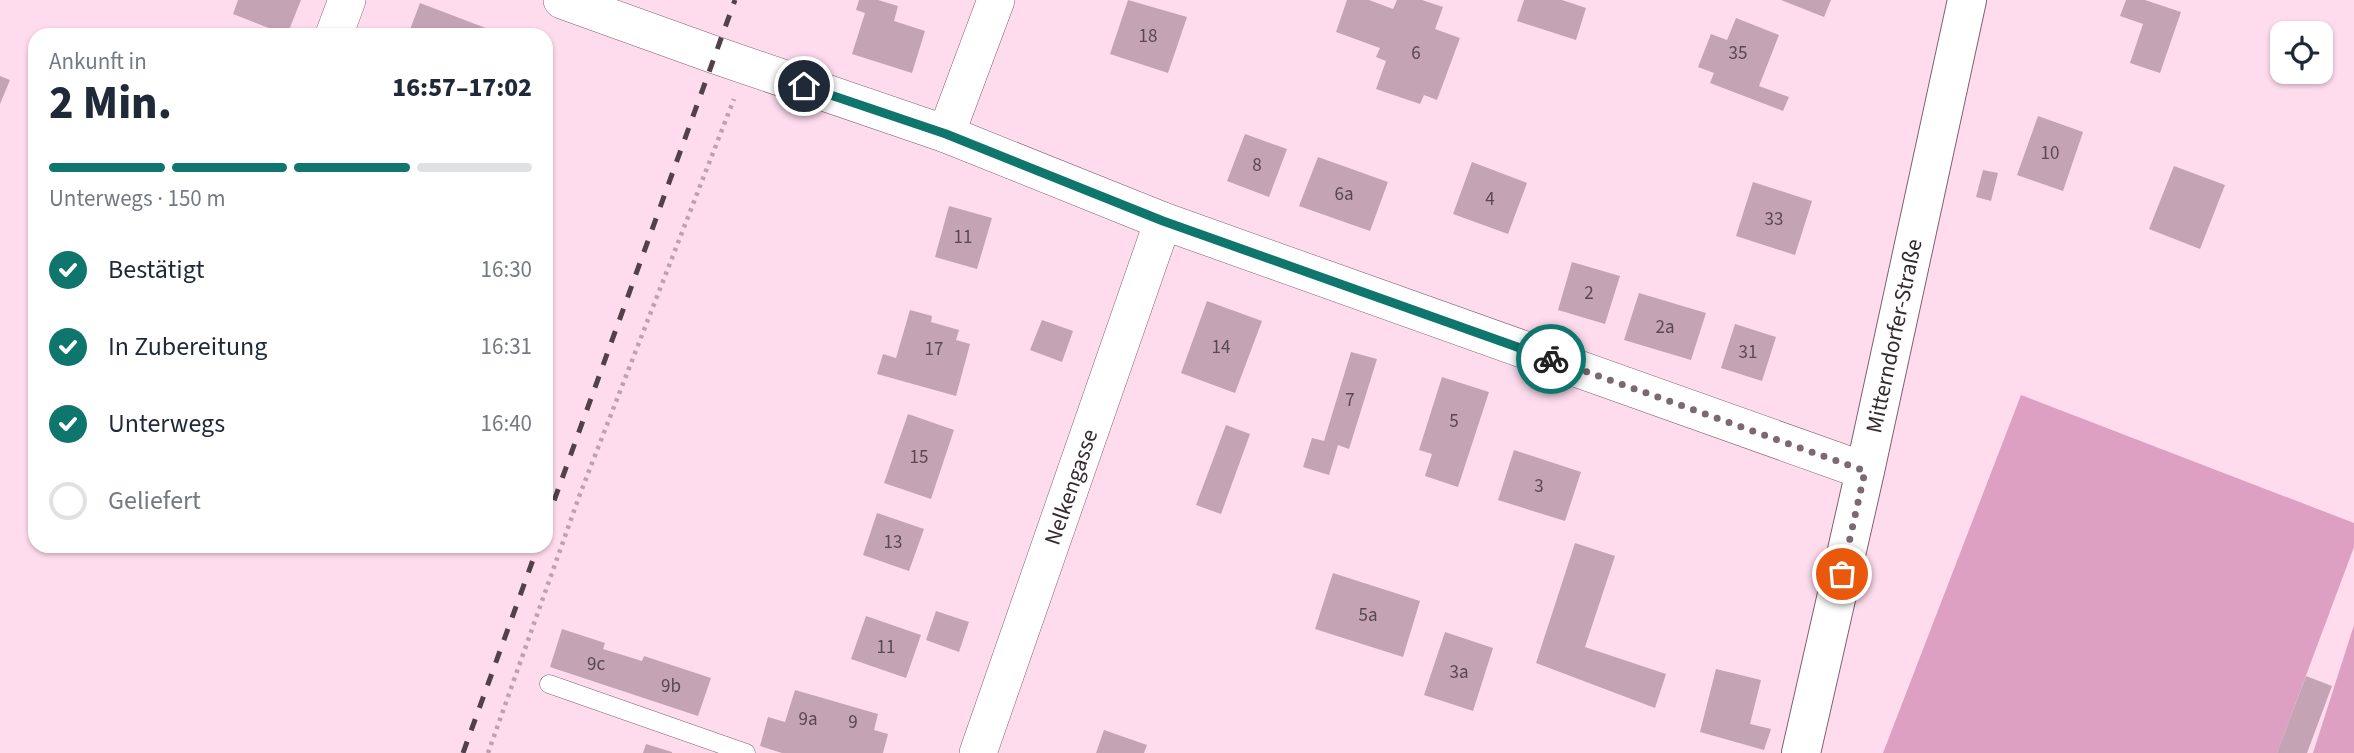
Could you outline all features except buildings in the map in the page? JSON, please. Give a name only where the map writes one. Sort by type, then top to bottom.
[{"type":"street","points":[[337,28],[347,0]]},
{"type":"street","points":[[562,0],[946,134],[1163,221],[1865,471]]},
{"type":"street","points":[[946,134],[996,0]]},
{"type":"street","name":"Mitterndorfer-Straße","points":[[1801,753],[1967,0]]},
{"type":"street","name":"Nelkengasse","points":[[978,753],[1163,221]]},
{"type":"lane","points":[[549,684],[747,753]]},
{"type":"path","points":[[488,753],[580,494],[735,95],[753,93],[780,78]]},
{"type":"shaded area","points":[[2021,395],[2354,523],[2354,547],[2277,753],[1883,753]]},
{"type":"shaded area","points":[[2354,625],[2354,753],[2313,753]]},
{"type":"railway","points":[[553,504],[735,0]]},
{"type":"railway","points":[[463,753],[535,553]]},
{"type":"way so far","points":[[1551,359],[1865,471],[1842,574]]},
{"type":"route","points":[[804,86],[946,134],[1163,221],[1551,359]]}]
